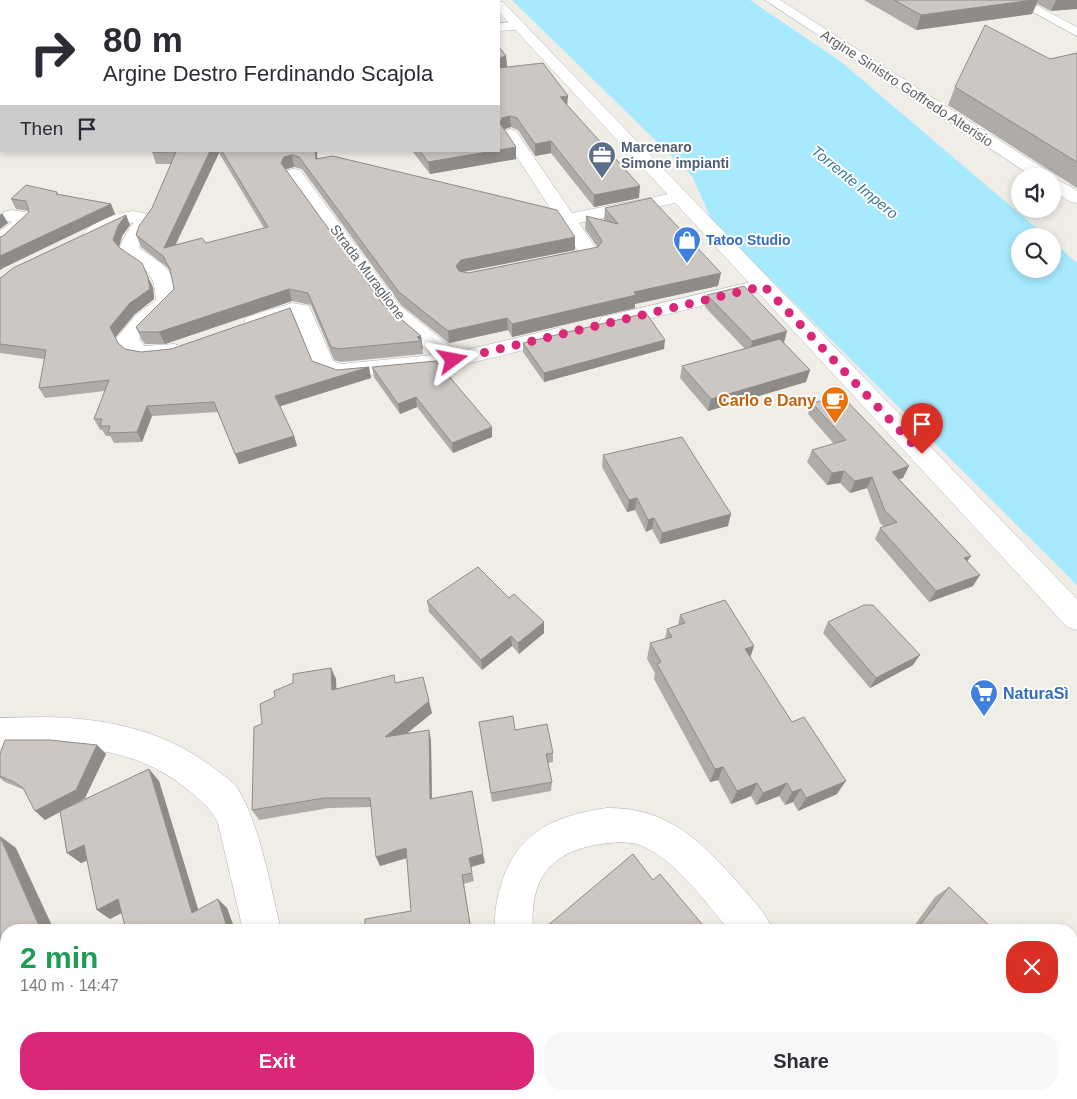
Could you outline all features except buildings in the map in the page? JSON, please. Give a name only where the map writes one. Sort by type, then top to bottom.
[{"type":"street","name":"Argine Sinistro Goffredo Alterisio","points":[[772,0],[1032,168]]},
{"type":"street","points":[[1016,0],[1077,32]]},
{"type":"street","points":[[500,6],[520,26],[548,67],[680,197],[1077,618]]},
{"type":"street","points":[[500,26],[520,26]]},
{"type":"street","points":[[510,134],[590,254],[543,264]]},
{"type":"street","name":"Strada Muraglione","points":[[294,174],[393,310],[453,360]]},
{"type":"street","points":[[1061,188],[1077,198]]},
{"type":"street","points":[[567,220],[680,197]]},
{"type":"street","points":[[0,241],[24,222],[24,218],[11,216]]},
{"type":"street","points":[[76,241],[132,216],[146,219],[133,238],[129,249],[164,278],[167,302],[144,320],[127,339],[138,352],[167,354],[194,344]]},
{"type":"street","points":[[238,328],[292,309],[302,310],[323,365],[339,372],[453,360],[764,286]]},
{"type":"street","points":[[0,734],[32,731],[65,732],[120,739],[150,747],[174,760],[224,798],[230,806],[260,924]]},
{"type":"street","points":[[514,924],[514,900],[522,876],[533,857],[547,846],[562,838],[585,829],[605,825],[632,826],[653,832],[670,843],[693,863],[749,924]]},
{"type":"water","name":"Torrente Impero","points":[[512,0],[750,0],[840,61],[1011,206],[1011,218],[1025,218],[1037,228],[1011,228],[1011,278],[1061,278],[1061,249],[1077,263],[1077,585],[712,221],[692,176]]},
{"type":"place","name":"Marcenaro Simone impianti","points":[[602,179]]},
{"type":"place","name":"Tatoo Studio","points":[[687,264]]},
{"type":"place","name":"Carlo e Dany","points":[[835,424]]},
{"type":"place","name":"NaturaSì","points":[[984,717]]},
{"type":"route","points":[[453,360],[764,286],[922,454]]}]
